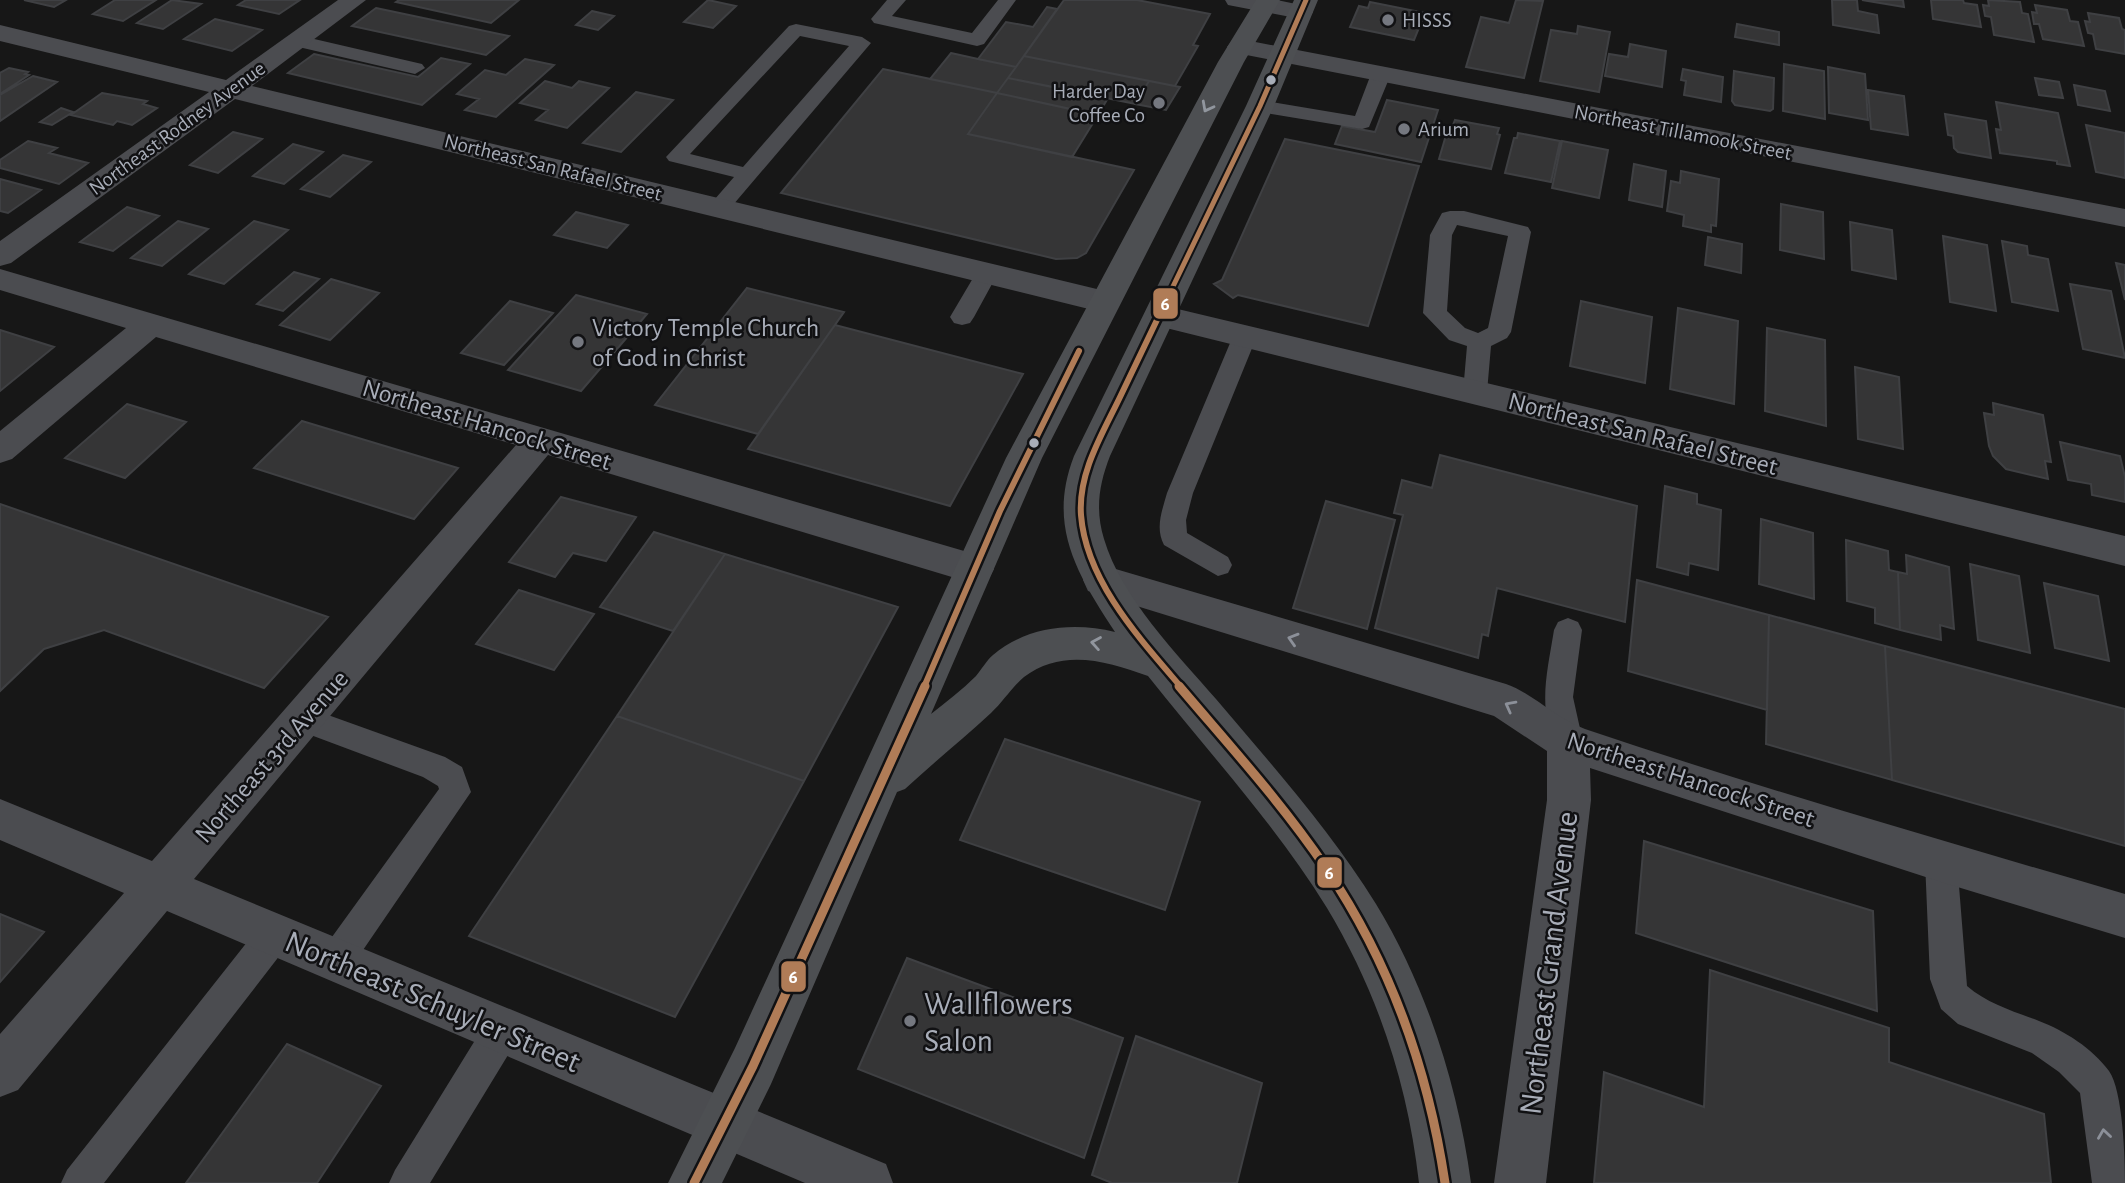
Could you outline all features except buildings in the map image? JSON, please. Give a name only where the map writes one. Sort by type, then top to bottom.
[{"type":"main road","points":[[694,1183],[753,1066],[1024,458],[1240,47],[1266,3]]},
{"type":"main road","points":[[1304,6],[1260,106],[1092,456],[1083,481],[1080,512],[1088,545],[1102,580],[1161,664],[1228,744],[1334,880],[1373,944],[1396,992],[1419,1059],[1443,1158],[1446,1183]]},
{"type":"main road","points":[[881,781],[990,688],[1009,667],[1046,645],[1065,641],[1105,644],[1161,664]]},
{"type":"street","name":"Northeast Rodney Avenue","points":[[0,256],[354,0]]},
{"type":"street","points":[[1237,0],[1304,6]]},
{"type":"street","name":"Northeast San Rafael Street","points":[[0,33],[1105,302]]},
{"type":"street","name":"Northeast Tillamook Street","points":[[1240,47],[2125,218]]},
{"type":"street","name":"Northeast Hancock Street","points":[[0,279],[975,569]]},
{"type":"street","name":"Northeast San Rafael Street","points":[[1161,316],[2125,551]]},
{"type":"street","points":[[0,450],[151,324]]},
{"type":"street","name":"Northeast 3rd Avenue","points":[[0,1072],[541,440]]},
{"type":"street","name":"Northeast Hancock Street","points":[[1102,580],[1506,702],[1568,742],[1941,861],[2125,916]]},
{"type":"street","name":"Northeast Grand Avenue","points":[[1520,1183],[1569,800],[1568,742]]},
{"type":"street","name":"Northeast Schuyler Street","points":[[0,819],[867,1183]]},
{"type":"lane","points":[[897,0],[880,19],[977,40],[1007,0]]},
{"type":"lane","points":[[719,208],[862,43],[796,30],[676,158],[748,174]]},
{"type":"lane","points":[[297,41],[415,68]]},
{"type":"lane","points":[[1260,106],[1362,123],[1381,74]]},
{"type":"lane","points":[[1450,218],[1464,218],[1520,232],[1499,332],[1479,342],[1457,334],[1435,313],[1441,235],[1450,218]]},
{"type":"lane","points":[[962,317],[987,273]]},
{"type":"lane","points":[[1218,565],[1174,538],[1173,520],[1180,494],[1245,336]]},
{"type":"lane","points":[[1475,392],[1479,342]]},
{"type":"lane","points":[[1568,630],[1558,697],[1568,742]]},
{"type":"lane","points":[[303,719],[434,767],[451,777],[455,792],[336,960]]},
{"type":"lane","points":[[1941,861],[1947,979],[1953,997],[1970,1012],[2043,1040],[2072,1059],[2097,1085],[2111,1183]]},
{"type":"lane","points":[[80,1183],[275,934]]},
{"type":"lane","points":[[408,1183],[502,1029]]},
{"type":"transit line","name":"6","points":[[1306,0],[1260,106],[1092,456],[1083,487],[1081,517],[1093,561],[1116,604],[1161,664],[1289,817],[1325,866],[1362,926],[1396,995],[1410,1032],[1431,1106],[1445,1183]]},
{"type":"transit line","name":"6","points":[[694,1183],[753,1066],[949,632],[1000,511],[1079,351]]},
{"type":"place","name":"HISSS","points":[[1388,20]]},
{"type":"place","name":"Harder Day Coffee Co","points":[[1159,103]]},
{"type":"place","name":"Arium","points":[[1404,129]]},
{"type":"place","name":"Victory Temple Church of God in Christ","points":[[578,342]]},
{"type":"place","name":"Wallflowers Salon","points":[[910,1021]]}]
